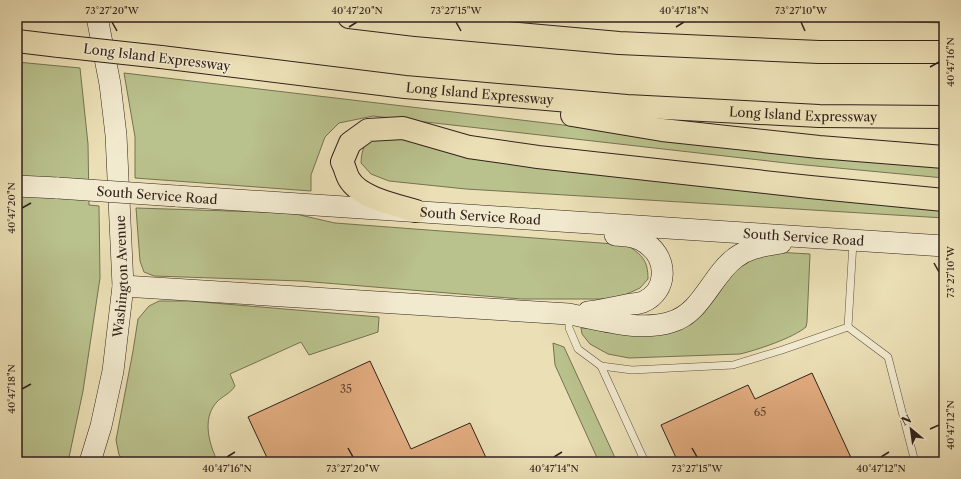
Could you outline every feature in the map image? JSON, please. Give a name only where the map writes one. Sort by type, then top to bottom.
[{"type":"highway","points":[[349,17],[416,25],[619,43],[819,52],[944,52]]},
{"type":"highway","name":"Long Island Expressway","points":[[17,41],[405,87],[627,106],[819,116],[944,117]]},
{"type":"highway","points":[[405,87],[662,130],[819,147],[944,157]]},
{"type":"highway","points":[[416,211],[387,202],[360,191],[350,180],[342,162],[350,143],[368,130],[403,128],[469,147],[538,157],[944,200]]},
{"type":"main road","name":"Washington Avenue","points":[[90,462],[101,426],[113,371],[122,286],[116,135],[110,84],[98,17]]},
{"type":"main road","name":"South Service Road","points":[[17,186],[944,246]]},
{"type":"main road","points":[[494,217],[638,238],[648,244],[655,253],[663,274],[662,284],[654,294],[643,302],[615,308],[569,314]]},
{"type":"main road","points":[[122,286],[569,314],[631,325],[656,325],[672,322],[682,317],[692,309],[701,300],[717,276],[727,265],[745,252],[755,247],[814,238]]},
{"type":"lane","points":[[848,327],[854,240]]},
{"type":"lane","points":[[569,314],[569,328],[578,349],[601,366],[645,462]]},
{"type":"lane","points":[[601,366],[632,370],[733,365],[848,327]]},
{"type":"lane","points":[[848,327],[888,357],[915,462]]},
{"type":"green space","points":[[743,17],[944,17],[944,23]]},
{"type":"green space","points":[[17,62],[80,68],[88,144],[89,205],[99,206],[100,278],[83,391],[68,462],[17,462]]},
{"type":"green space","points":[[124,73],[639,134],[944,164],[944,178],[795,164],[373,116],[339,123],[325,137],[311,175],[311,191],[135,178],[135,137]]},
{"type":"green space","points":[[387,134],[944,206],[944,218],[466,189],[389,181],[371,174],[361,163],[363,150],[367,142]]},
{"type":"green space","points":[[136,208],[291,213],[335,223],[627,245],[637,252],[643,259],[647,267],[648,279],[640,288],[616,299],[521,299],[301,281],[154,276],[144,272],[140,261]]},
{"type":"green space","points":[[774,252],[810,254],[806,327],[784,339],[765,347],[740,354],[629,358],[608,354],[590,344],[582,334],[581,328],[664,330],[679,329],[692,324],[702,315],[735,265]]},
{"type":"green space","points":[[159,301],[190,301],[379,317],[378,332],[309,355],[301,342],[230,374],[235,386],[216,403],[212,409],[208,424],[208,432],[212,448],[218,462],[126,462],[119,455],[116,440],[138,319],[149,306]]},
{"type":"green space","points":[[553,343],[564,347],[617,462],[599,462],[555,365]]},
{"type":"building","points":[[370,361],[411,449],[470,423],[488,462],[269,462],[248,417]]},
{"type":"building","points":[[812,373],[853,462],[678,462],[661,425],[748,385],[755,399]]}]
